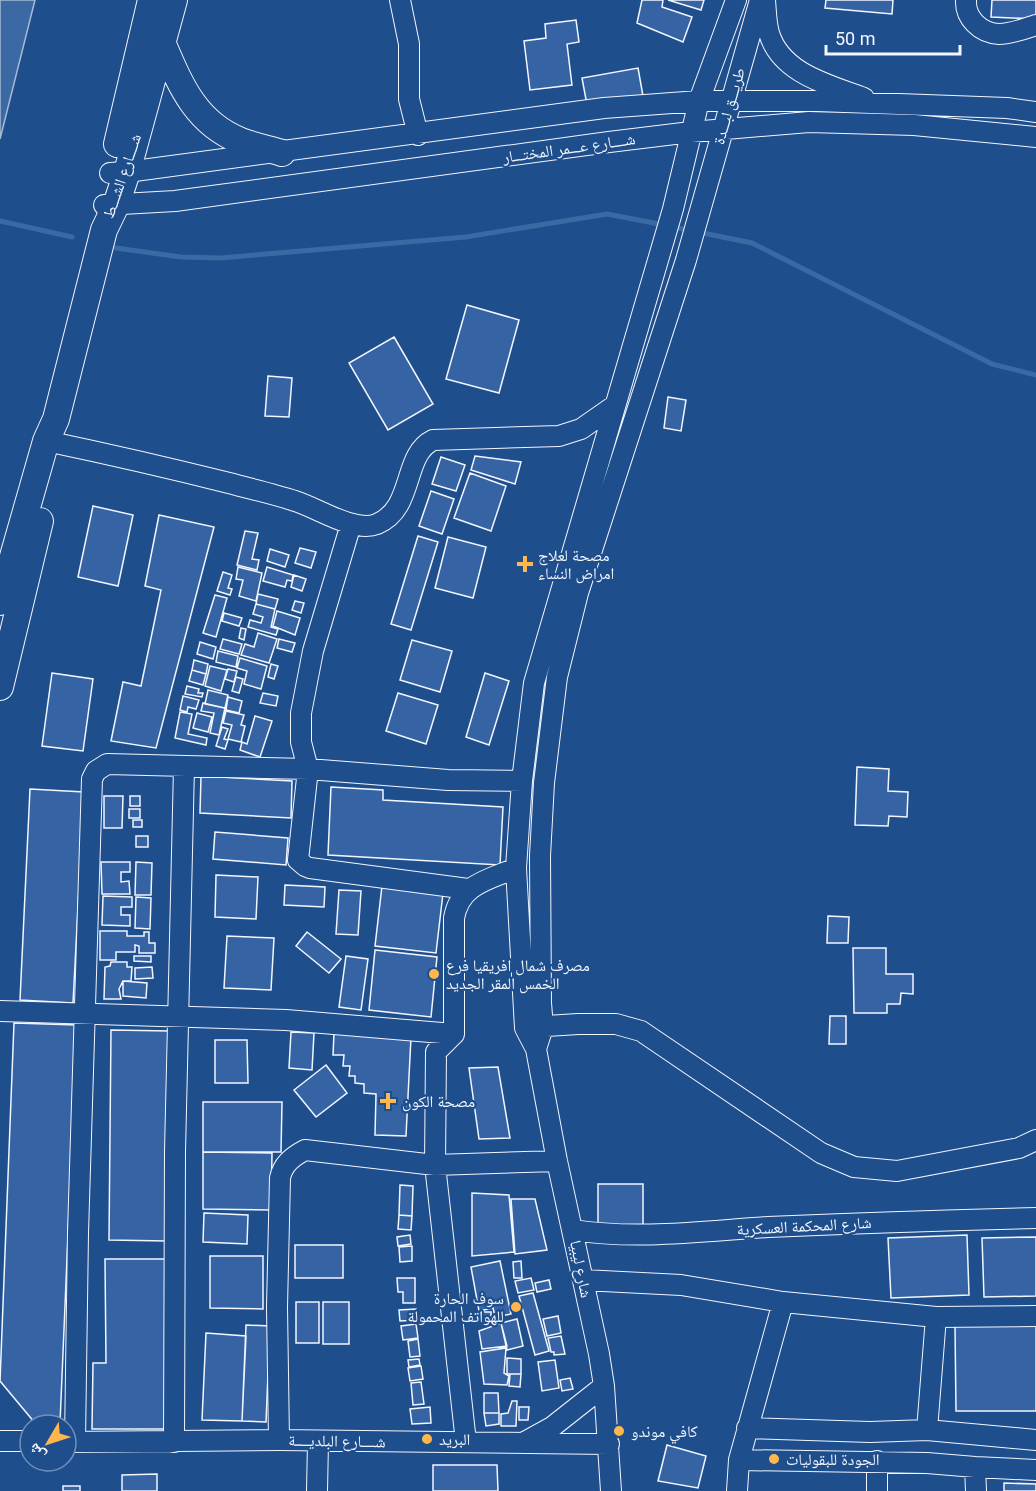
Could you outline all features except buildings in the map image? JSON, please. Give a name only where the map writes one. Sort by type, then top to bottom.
[{"type":"main road","name":"شــــارع الشـــط","points":[[53,434],[118,173],[151,0]]},
{"type":"main road","name":"شــــارع الشـــط","points":[[118,173],[174,0]]},
{"type":"main road","points":[[162,42],[180,85],[204,117],[242,142],[282,153]]},
{"type":"main road","points":[[0,602],[53,434]]},
{"type":"main road","points":[[0,687],[38,529],[53,434]]},
{"type":"street","points":[[400,0],[409,44],[409,99],[418,135]]},
{"type":"street","name":"طريـــق لبـــدة","points":[[534,1027],[516,868],[522,781],[534,683],[673,209],[699,101],[736,0]]},
{"type":"street","name":"طريـــق لبـــدة","points":[[534,1027],[541,1003],[540,856],[544,783],[556,677],[578,593],[686,260],[760,0]]},
{"type":"street","points":[[765,0],[769,34],[787,62],[811,78],[878,104]]},
{"type":"street","points":[[966,0],[970,19],[982,29],[990,32],[1006,33],[1036,25]]},
{"type":"street","name":"شــــارع عـــمر المختـــار","points":[[118,173],[418,135],[604,108],[699,101],[817,101],[1036,111]]},
{"type":"street","name":"شــــارع عـــمر المختـــار","points":[[108,213],[175,201],[691,132],[809,122],[914,125],[1036,137]]},
{"type":"street","points":[[53,434],[296,501],[351,524],[366,527],[379,523],[393,512],[402,499],[419,450],[433,440],[559,436],[581,429],[614,405]]},
{"type":"street","points":[[351,524],[313,651],[301,713],[301,736],[308,769],[298,856],[301,864],[310,868],[468,889],[516,868]]},
{"type":"street","points":[[71,1413],[92,779],[96,771],[106,764],[308,769],[448,780],[522,781]]},
{"type":"street","points":[[174,1442],[175,1152],[184,767]]},
{"type":"street","points":[[466,1443],[435,1165],[436,1052],[454,1034],[454,918],[456,907],[468,889]]},
{"type":"street","points":[[0,1011],[347,1024],[454,1034]]},
{"type":"street","points":[[534,1027],[616,1024],[641,1031],[821,1153],[854,1167],[897,1170],[975,1158],[1019,1148],[1036,1140]]},
{"type":"street","name":"شارع ليبيا","points":[[534,1027],[557,1161],[604,1386],[611,1491]]},
{"type":"street","points":[[279,1440],[277,1307],[282,1168],[305,1150],[435,1165],[557,1161]]},
{"type":"street","name":"شارع المحكمة العسكرية","points":[[573,1230],[601,1235],[642,1234],[834,1224],[1036,1218]]},
{"type":"street","points":[[583,1280],[681,1285],[783,1302],[936,1317],[1036,1316]]},
{"type":"street","points":[[737,1491],[739,1460],[783,1302]]},
{"type":"street","points":[[927,1430],[936,1317]]},
{"type":"street","points":[[522,1444],[552,1427],[604,1386]]},
{"type":"street","points":[[747,1428],[870,1432],[927,1430],[1036,1440]]},
{"type":"street","name":"شــــارع البلديــــة","points":[[78,1442],[279,1440],[609,1444]]},
{"type":"street","points":[[0,1441],[18,1442]]},
{"type":"street","points":[[318,1442],[318,1491]]},
{"type":"street","points":[[739,1460],[877,1461],[1036,1470]]},
{"type":"street","points":[[877,1461],[877,1491]]},
{"type":"street","points":[[975,1467],[976,1491]]},
{"type":"water","points":[[0,0],[35,0],[0,139]]},
{"type":"waterway","points":[[116,248],[181,257],[220,258],[466,237],[607,214],[664,225]]},
{"type":"waterway","points":[[0,221],[72,237]]},
{"type":"waterway","points":[[673,227],[752,243],[992,364],[1036,375]]},
{"type":"place","name":"مصحة لعلاج امراض النساء","points":[[525,564]]},
{"type":"place","name":"مصرف شمال افريقيا فرع الخمس المقر الجديد","points":[[434,974]]},
{"type":"place","name":"مصحة الكون","points":[[388,1101]]},
{"type":"place","name":"سوف الحارة للهواتف المحمولة","points":[[516,1307]]},
{"type":"place","name":"كافي موندو","points":[[619,1431]]},
{"type":"place","name":"البريد","points":[[427,1439]]},
{"type":"place","name":"الجودة للبقوليات","points":[[774,1459]]}]
